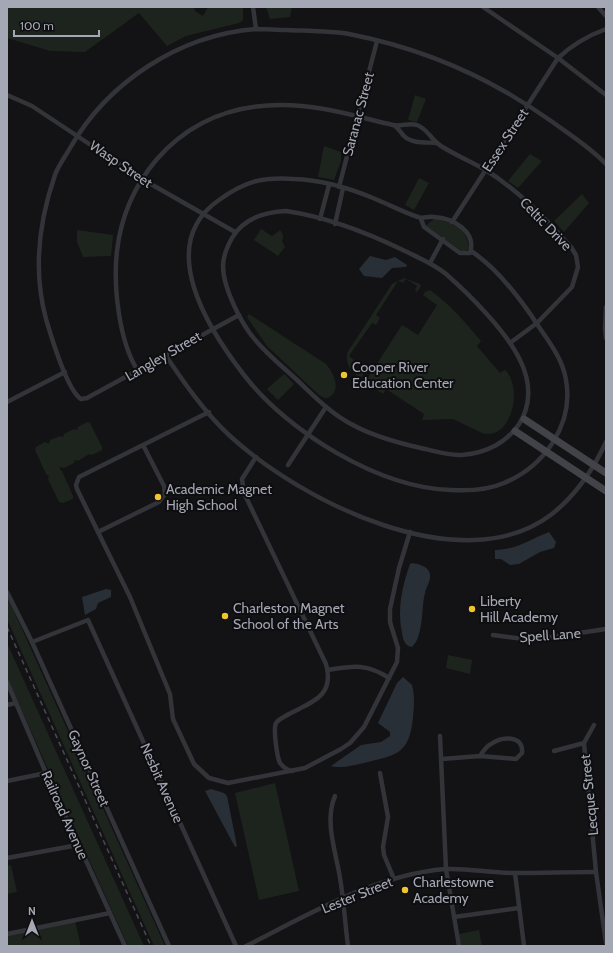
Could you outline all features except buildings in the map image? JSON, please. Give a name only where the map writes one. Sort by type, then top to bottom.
[{"type":"street","points":[[253,7],[256,29]]},
{"type":"street","points":[[483,7],[558,58],[606,95]]},
{"type":"street","points":[[598,7],[606,16]]},
{"type":"street","points":[[7,402],[65,372],[51,337],[40,288],[39,251],[41,227],[56,173],[78,135],[96,110],[108,98],[130,78],[159,59],[180,49],[221,36],[256,29],[318,31],[348,34],[378,41],[424,54],[458,68],[528,104],[575,138],[606,164]]},
{"type":"street","name":"Essex Street","points":[[452,222],[558,58],[574,43],[606,29]]},
{"type":"street","name":"Saranac Street","points":[[335,224],[341,188],[358,115],[378,41]]},
{"type":"street","name":"Wasp Street","points":[[7,95],[32,106],[78,135],[142,179],[236,232]]},
{"type":"street","name":"Celtic Drive","points":[[138,371],[134,364],[124,334],[117,299],[116,274],[119,233],[131,196],[142,179],[163,153],[178,138],[196,125],[221,114],[245,108],[303,106],[358,115],[395,126],[411,124],[418,125],[429,133],[436,143]]},
{"type":"street","name":"Celtic Drive","points":[[395,126],[404,137],[410,140],[436,143],[486,170],[528,203],[554,227],[571,247],[577,260],[577,273],[572,287],[537,324],[510,343]]},
{"type":"street","points":[[297,179],[329,185],[370,197],[421,219],[433,217],[452,222],[469,234],[472,245],[471,251],[516,294],[537,324],[557,355],[566,378],[567,398],[565,417],[555,440],[546,451],[530,467],[505,482],[479,490],[450,490],[412,485],[367,469],[308,434],[280,414],[247,379],[228,354],[213,330],[204,314],[194,288],[188,255],[192,234],[203,214],[214,203],[237,187],[256,180],[297,179]]},
{"type":"street","points":[[320,219],[329,185]]},
{"type":"street","points":[[286,211],[335,224],[374,236],[430,263],[446,274],[485,313],[510,343],[520,360],[525,373],[528,396],[524,419],[515,431],[502,442],[489,449],[459,455],[394,442],[371,433],[352,425],[326,407],[256,342],[239,315],[225,282],[223,267],[225,254],[236,232],[253,219],[267,212],[286,211]]},
{"type":"street","points":[[421,219],[424,227],[460,252],[465,254],[471,251]]},
{"type":"street","points":[[430,263],[443,239]]},
{"type":"street","points":[[606,309],[606,338]]},
{"type":"street","name":"Langley Street","points":[[65,372],[71,388],[76,396],[81,399],[87,398],[166,356],[206,331],[213,330],[239,315]]},
{"type":"street","points":[[166,356],[190,391],[229,436],[281,476],[337,508],[385,526],[410,532],[447,539],[476,540],[498,538],[515,533],[540,522],[552,514],[587,478],[595,466],[606,442]]},
{"type":"street","points":[[288,465],[326,407]]},
{"type":"street","points":[[209,412],[79,477],[77,481],[77,490],[130,597],[170,694],[172,715],[194,764],[209,778],[228,783],[293,771],[305,768],[350,743],[371,716],[397,662],[398,648],[390,622],[390,609],[399,568],[410,532]]},
{"type":"street","points":[[524,419],[606,473]]},
{"type":"street","points":[[515,431],[606,491]]},
{"type":"street","points":[[98,532],[159,502],[165,494],[164,486],[143,445]]},
{"type":"street","points":[[256,457],[242,479],[244,493],[327,670],[328,682],[322,696],[282,718],[276,724],[274,732],[279,762],[284,767],[293,771]]},
{"type":"street","name":"Gaynor Street","points":[[7,592],[32,642],[170,946]]},
{"type":"street","name":"Nesbit Avenue","points":[[32,642],[88,620],[236,946]]},
{"type":"street","name":"Spell Lane","points":[[494,635],[532,640],[606,629]]},
{"type":"street","points":[[327,670],[364,666],[379,671],[389,678]]},
{"type":"street","name":"Railroad Avenue","points":[[7,682],[78,845],[125,946]]},
{"type":"street","points":[[7,705],[16,703]]},
{"type":"street","points":[[554,751],[584,743],[594,725]]},
{"type":"street","points":[[440,736],[446,869],[460,946]]},
{"type":"street","points":[[442,760],[480,756],[516,759],[522,753],[522,745],[514,739],[496,741],[487,747],[480,756]]},
{"type":"street","name":"Lecque Street","points":[[584,743],[596,872],[606,943]]},
{"type":"street","points":[[7,781],[46,773]]},
{"type":"street","points":[[380,773],[388,817],[383,846],[384,855],[394,879]]},
{"type":"street","points":[[335,796],[332,805],[330,822],[340,880],[348,946]]},
{"type":"street","points":[[7,858],[78,845]]},
{"type":"street","name":"Lester Street","points":[[246,946],[342,899],[394,879],[446,869],[515,873],[596,872]]},
{"type":"street","points":[[515,873],[524,946]]},
{"type":"street","points":[[454,917],[519,908]]},
{"type":"street","points":[[7,934],[110,913]]},
{"type":"shaded area","points":[[7,7],[194,7],[195,11],[203,16],[208,7],[243,7],[243,20],[239,23],[186,36],[167,46],[139,13],[85,52],[50,51],[7,38]]},
{"type":"shaded area","points":[[266,7],[292,7],[290,17],[270,19]]},
{"type":"shaded area","points":[[415,95],[426,99],[417,122],[408,120]]},
{"type":"shaded area","points":[[324,146],[341,152],[341,161],[334,180],[318,177]]},
{"type":"shaded area","points":[[530,154],[542,161],[518,188],[508,181]]},
{"type":"shaded area","points":[[419,178],[429,183],[414,210],[405,205]]},
{"type":"shaded area","points":[[582,194],[589,203],[564,232],[554,221]]},
{"type":"shaded area","points":[[434,219],[453,224],[458,227],[468,242],[469,249],[463,252],[425,226]]},
{"type":"shaded area","points":[[261,229],[272,236],[280,230],[282,233],[282,241],[285,247],[278,256],[254,240]]},
{"type":"shaded area","points":[[77,230],[113,235],[111,256],[83,257],[77,242]]},
{"type":"shaded area","points":[[370,256],[386,260],[395,257],[407,265],[406,267],[392,268],[382,278],[364,276],[359,269]]},
{"type":"shaded area","points":[[404,278],[420,284],[421,286],[417,292],[415,290],[417,286],[406,279],[403,283],[398,281]]},
{"type":"shaded area","points":[[398,281],[376,315],[380,318],[376,325],[372,323],[349,356],[354,360],[351,365],[359,370],[362,366],[367,369],[361,378],[351,371],[347,361],[347,353],[392,284]]},
{"type":"shaded area","points":[[430,290],[451,307],[481,341],[477,346],[500,373],[505,370],[511,378],[514,389],[512,412],[507,422],[492,434],[482,433],[453,419],[422,420],[424,414],[386,389],[383,394],[365,382],[402,325],[418,335],[437,305],[423,295],[425,292]]},
{"type":"shaded area","points":[[249,314],[326,364],[335,380],[336,384],[334,393],[328,398],[319,395],[267,346],[247,317]]},
{"type":"shaded area","points":[[284,374],[294,384],[278,400],[267,389]]},
{"type":"shaded area","points":[[87,422],[90,423],[102,447],[102,450],[92,455],[89,454],[78,461],[75,460],[74,463],[64,468],[60,467],[73,499],[63,503],[59,502],[48,479],[49,476],[46,474],[35,450],[36,447],[45,442],[49,444],[50,440],[60,436],[63,437],[64,434],[74,429],[77,430],[78,427]]},
{"type":"shaded area","points":[[549,532],[556,542],[554,548],[540,552],[519,564],[510,565],[501,559],[495,559],[495,550],[517,546]]},
{"type":"shaded area","points":[[412,563],[425,567],[429,571],[430,577],[424,599],[419,636],[412,647],[406,644],[402,636],[400,607],[405,581],[410,564]]},
{"type":"shaded area","points":[[106,589],[111,590],[111,597],[98,603],[96,609],[85,615],[82,597]]},
{"type":"shaded area","points":[[7,596],[165,946],[154,946],[7,619]]},
{"type":"shaded area","points":[[7,643],[144,946],[128,946],[7,678]]},
{"type":"shaded area","points":[[448,655],[472,660],[470,674],[446,668]]},
{"type":"shaded area","points":[[403,677],[412,685],[414,693],[411,730],[408,740],[404,746],[393,755],[385,758],[348,766],[331,766],[361,745],[381,742],[390,736],[390,732],[378,723],[397,683]]},
{"type":"shaded area","points":[[275,783],[299,891],[259,900],[235,793]]},
{"type":"shaded area","points":[[211,789],[224,793],[227,796],[237,846],[235,847],[205,791]]},
{"type":"shaded area","points":[[11,865],[17,892],[7,894],[7,866]]},
{"type":"shaded area","points":[[75,921],[81,946],[7,946],[7,934]]},
{"type":"shaded area","points":[[479,930],[482,946],[461,946],[459,934]]},
{"type":"railway","points":[[7,627],[151,946]]},
{"type":"place","name":"Cooper River Education Center","points":[[344,375]]},
{"type":"place","name":"Academic Magnet High School","points":[[158,497]]},
{"type":"place","name":"Liberty Hill Academy","points":[[472,609]]},
{"type":"place","name":"Charleston Magnet School of the Arts","points":[[225,616]]},
{"type":"place","name":"Charlestowne Academy","points":[[405,890]]}]
